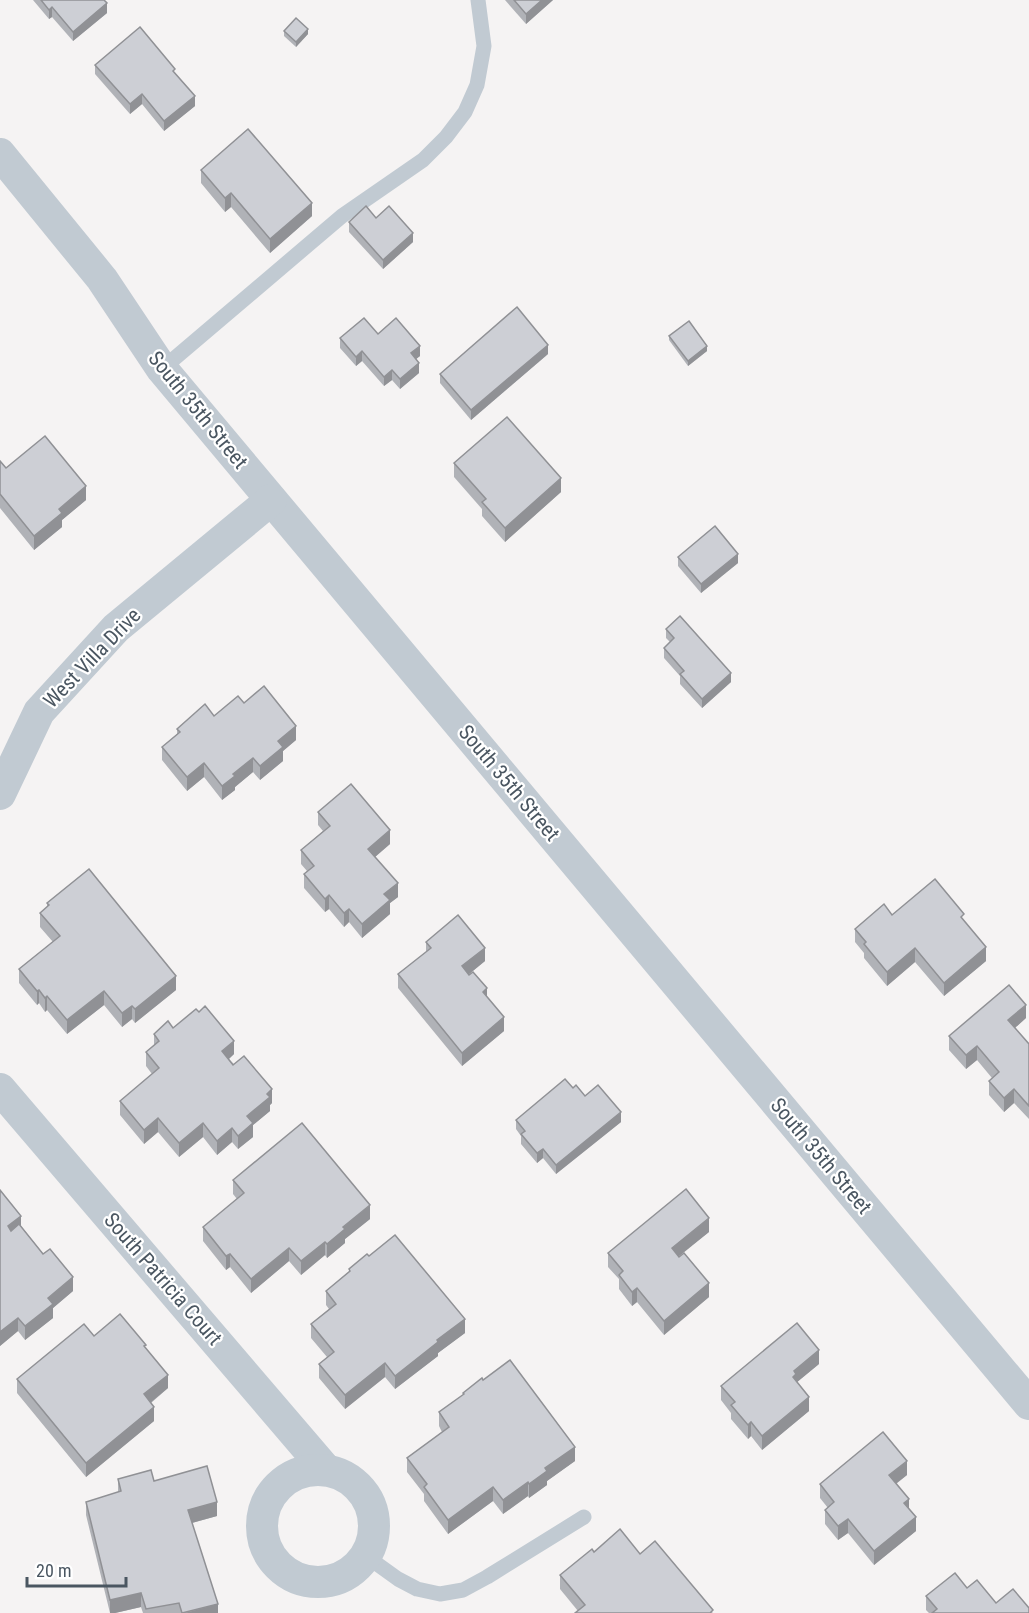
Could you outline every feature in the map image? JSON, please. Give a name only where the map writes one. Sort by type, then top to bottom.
[{"type":"street","name":"South 35th Street","points":[[0,154],[102,279],[162,369],[1029,1404]]},
{"type":"street","name":"West Villa Drive","points":[[0,794],[39,712],[116,628],[271,500]]},
{"type":"street","name":"South Patricia Court","points":[[0,1089],[326,1470],[344,1476],[359,1487],[369,1502],[374,1520],[373,1538],[366,1556]]},
{"type":"street","points":[[326,1470],[308,1470],[290,1476],[276,1488],[266,1504],[261,1522],[263,1541],[271,1557],[284,1571],[300,1580],[319,1582],[337,1578],[353,1569],[366,1556]]},
{"type":"lane","points":[[162,369],[342,216],[423,160],[446,137],[465,112],[477,85],[484,46],[478,0]]},
{"type":"lane","points":[[366,1556],[398,1579],[417,1589],[440,1594],[463,1590],[584,1517]]},
{"type":"building","points":[[41,0],[104,0],[107,3],[73,32],[52,7],[49,10]]},
{"type":"building","points":[[514,0],[542,0],[526,14]]},
{"type":"building","points":[[296,18],[308,29],[296,42],[284,31]]},
{"type":"building","points":[[140,27],[195,96],[164,121],[142,94],[130,104],[95,65]]},
{"type":"building","points":[[248,129],[312,203],[270,239],[231,193],[225,198],[201,170]]},
{"type":"building","points":[[366,206],[376,218],[389,206],[413,233],[383,260],[349,222]]},
{"type":"building","points":[[517,307],[548,345],[471,410],[440,374]]},
{"type":"building","points":[[364,318],[378,334],[396,318],[420,346],[411,353],[419,363],[400,379],[392,370],[384,377],[362,351],[356,357],[340,338]]},
{"type":"building","points":[[689,321],[707,346],[688,361],[669,336]]},
{"type":"building","points":[[507,417],[561,478],[505,528],[482,502],[486,499],[454,463]]},
{"type":"building","points":[[45,436],[86,486],[59,509],[62,513],[34,536],[0,494],[0,461],[6,468]]},
{"type":"building","points":[[715,526],[738,554],[701,584],[678,557]]},
{"type":"building","points":[[680,616],[731,673],[702,699],[680,674],[684,671],[664,648],[674,638],[666,629]]},
{"type":"building","points":[[264,686],[296,726],[278,741],[283,747],[260,766],[253,758],[222,786],[204,763],[187,777],[162,747],[180,732],[177,729],[205,704],[214,716],[238,696],[244,703]]},
{"type":"building","points":[[351,784],[390,830],[368,849],[398,883],[384,894],[390,900],[362,924],[349,909],[344,913],[329,895],[325,899],[304,874],[314,866],[301,850],[330,826],[318,812]]},
{"type":"building","points":[[89,869],[176,976],[135,1009],[132,1006],[122,1013],[104,991],[67,1020],[47,996],[45,998],[39,990],[37,991],[19,969],[60,936],[40,913],[49,905],[47,903]]},
{"type":"building","points":[[935,879],[964,914],[961,917],[986,947],[944,983],[915,948],[887,972],[855,929],[884,904],[892,915]]},
{"type":"building","points":[[458,915],[485,948],[462,966],[469,975],[473,972],[487,988],[483,992],[504,1017],[462,1053],[398,974],[431,948],[426,942]]},
{"type":"building","points":[[1009,985],[1026,1005],[1008,1020],[1029,1044],[1029,1106],[1014,1089],[1004,1098],[989,1081],[999,1072],[977,1046],[966,1055],[949,1036]]},
{"type":"building","points":[[205,1006],[234,1041],[222,1051],[233,1065],[244,1056],[272,1089],[267,1094],[270,1097],[247,1116],[253,1123],[238,1136],[232,1128],[217,1141],[203,1123],[179,1143],[158,1118],[144,1130],[120,1101],[159,1068],[146,1052],[159,1041],[154,1034],[168,1021],[173,1028],[196,1009],[199,1012]]},
{"type":"building","points":[[565,1079],[573,1088],[576,1085],[585,1096],[598,1085],[621,1112],[556,1165],[543,1149],[537,1153],[521,1134],[525,1131],[516,1120]]},
{"type":"building","points":[[302,1123],[370,1205],[343,1227],[345,1229],[327,1244],[325,1242],[301,1261],[289,1248],[251,1279],[230,1254],[226,1256],[203,1227],[244,1193],[233,1180]]},
{"type":"building","points":[[686,1189],[709,1218],[672,1248],[679,1257],[684,1253],[709,1283],[664,1321],[637,1288],[632,1292],[619,1275],[623,1271],[608,1253]]},
{"type":"building","points":[[0,1190],[21,1216],[8,1226],[11,1231],[19,1224],[43,1254],[50,1249],[73,1277],[48,1298],[53,1304],[25,1326],[18,1318],[0,1332]]},
{"type":"building","points":[[395,1235],[465,1319],[395,1376],[385,1363],[345,1395],[319,1364],[334,1352],[311,1324],[336,1304],[326,1291],[367,1254],[369,1256]]},
{"type":"building","points":[[120,1314],[168,1375],[144,1394],[154,1407],[86,1463],[17,1379],[84,1324],[94,1336]]},
{"type":"building","points":[[797,1323],[819,1350],[794,1371],[796,1374],[793,1377],[809,1397],[762,1436],[751,1422],[748,1425],[731,1405],[735,1402],[721,1386]]},
{"type":"building","points":[[510,1360],[575,1447],[545,1468],[547,1471],[503,1500],[493,1487],[448,1520],[424,1487],[427,1484],[407,1458],[449,1427],[439,1412],[482,1378],[483,1380]]},
{"type":"building","points":[[883,1432],[907,1461],[889,1475],[909,1499],[904,1503],[916,1517],[874,1551],[848,1519],[838,1526],[825,1510],[834,1502],[820,1484]]},
{"type":"building","points":[[207,1466],[217,1502],[188,1510],[218,1604],[182,1613],[179,1603],[146,1609],[141,1593],[110,1600],[86,1502],[121,1491],[118,1479],[151,1470],[154,1481]]},
{"type":"building","points":[[620,1529],[640,1554],[655,1541],[713,1610],[710,1613],[575,1613],[585,1605],[560,1575],[592,1549],[594,1552]]},
{"type":"building","points":[[955,1573],[967,1588],[977,1580],[996,1603],[1013,1589],[1029,1608],[1029,1613],[932,1613],[937,1609],[926,1596]]}]
